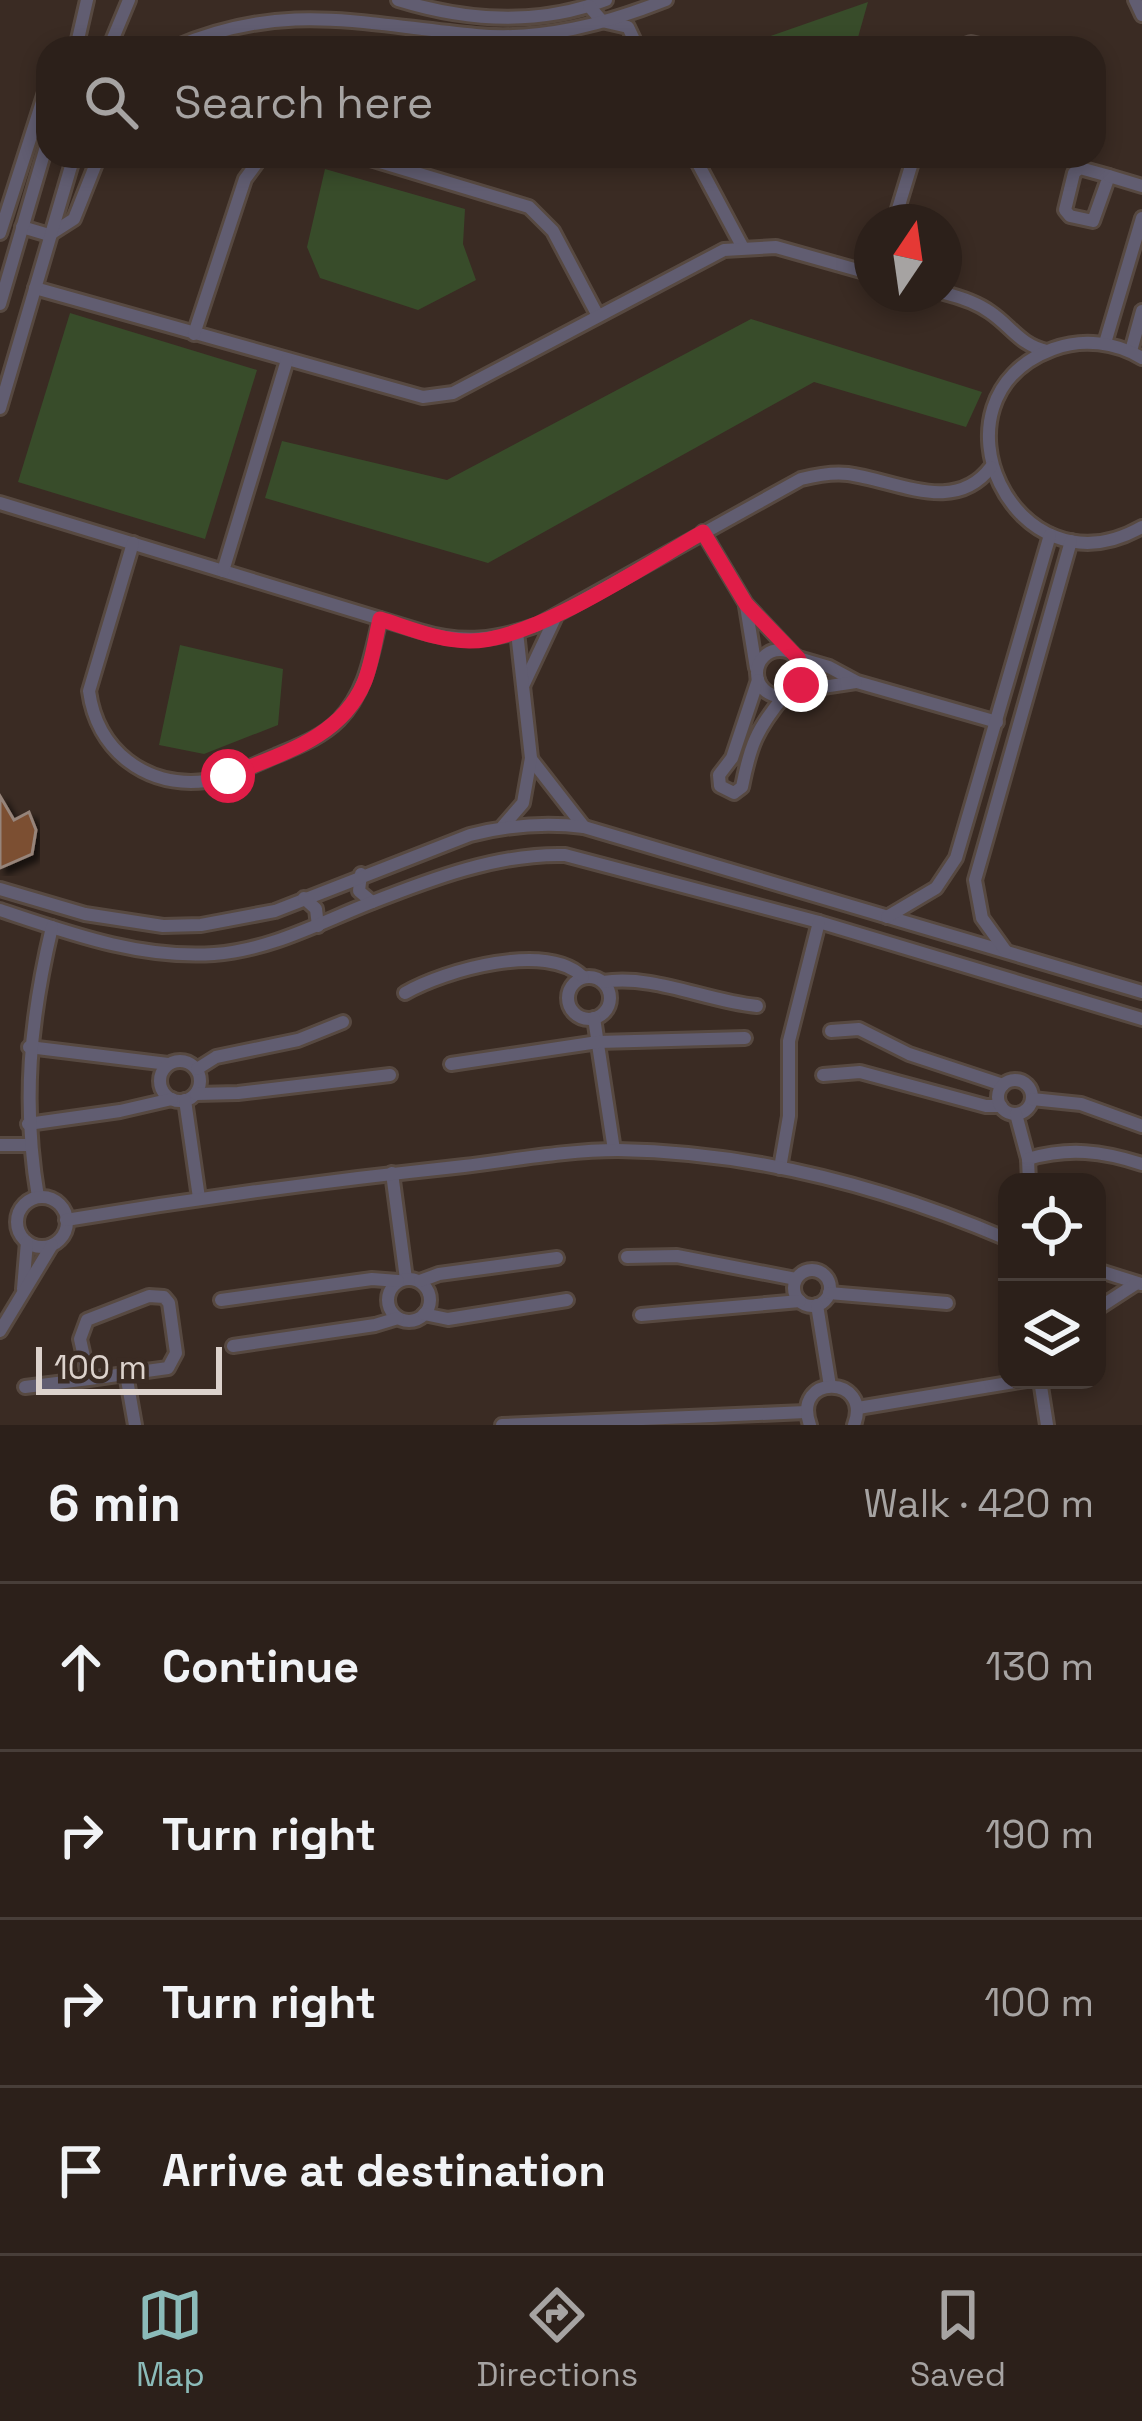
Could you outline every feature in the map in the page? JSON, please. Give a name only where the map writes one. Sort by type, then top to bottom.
[{"type":"street","points":[[79,36],[87,0]]},
{"type":"street","points":[[112,0],[126,5],[114,36]]},
{"type":"street","points":[[401,20],[402,1],[460,14],[517,18],[606,0]]},
{"type":"street","points":[[319,4],[476,35],[511,36],[572,30],[666,0]]},
{"type":"street","points":[[1135,0],[1142,15]]},
{"type":"street","points":[[193,36],[216,22],[274,5]]},
{"type":"street","points":[[589,6],[602,21],[628,28],[632,36]]},
{"type":"street","points":[[628,28],[640,6]]},
{"type":"street","points":[[0,233],[36,120]]},
{"type":"street","points":[[0,166],[19,172]]},
{"type":"street","points":[[0,304],[40,168]]},
{"type":"street","points":[[0,407],[70,168]]},
{"type":"street","points":[[22,227],[49,235],[74,219],[94,168]]},
{"type":"street","points":[[194,334],[245,179],[253,168]]},
{"type":"street","points":[[400,168],[529,207],[553,230],[597,314]]},
{"type":"street","points":[[700,168],[742,247]]},
{"type":"street","points":[[899,204],[910,168]]},
{"type":"street","points":[[1109,176],[1096,220],[1066,213],[1076,169],[1109,176],[1142,186]]},
{"type":"street","points":[[1106,344],[1142,218]]},
{"type":"street","points":[[35,288],[408,394],[438,397],[467,386],[706,256],[742,247],[792,250],[854,269]]},
{"type":"street","points":[[962,301],[993,314],[1018,340],[1047,351]]},
{"type":"street","points":[[1140,531],[1094,542],[1071,541],[1031,525],[1003,495],[991,467],[988,430],[1004,389],[1020,368],[1047,351],[1066,344],[1106,344],[1136,355],[1142,311]]},
{"type":"street","points":[[1018,340],[1020,368]]},
{"type":"street","points":[[223,571],[287,360]]},
{"type":"street","points":[[968,489],[991,467]]},
{"type":"street","points":[[0,502],[443,638],[468,641],[518,632],[782,488],[821,474],[842,473],[946,494],[968,489],[1003,495]]},
{"type":"street","points":[[703,532],[746,604],[795,656],[803,678],[759,728],[738,761],[757,676],[770,652],[795,656],[857,682],[997,722]]},
{"type":"street","points":[[886,916],[922,900],[948,874],[1050,535]]},
{"type":"street","points":[[1006,951],[982,917],[976,880],[1071,541]]},
{"type":"street","points":[[133,543],[89,691],[92,715],[102,737],[138,767],[160,776],[206,781],[228,776],[320,736],[338,721],[366,680],[380,619]]},
{"type":"street","points":[[746,604],[757,676],[768,693],[857,682]]},
{"type":"street","points":[[523,686],[556,614]]},
{"type":"street","points":[[502,827],[523,803],[531,758],[518,632]]},
{"type":"street","points":[[531,758],[584,827]]},
{"type":"street","points":[[0,889],[85,914],[163,926],[238,920],[502,827],[584,827],[1142,992]]},
{"type":"street","points":[[0,910],[115,945],[184,955],[218,954],[318,926],[372,902],[506,859],[565,855],[820,922],[1142,1019]]},
{"type":"street","points":[[361,874],[359,891],[372,902]]},
{"type":"street","points":[[304,898],[316,910],[318,926]]},
{"type":"street","points":[[780,1168],[788,1116],[789,1041],[820,922]]},
{"type":"street","points":[[38,1198],[28,1124],[29,1047],[52,927]]},
{"type":"street","points":[[405,993],[450,973],[537,960],[564,963],[584,977],[603,982],[635,980],[710,1000],[757,1006]]},
{"type":"street","points":[[584,977],[571,987],[568,1003],[578,1016],[594,1018],[609,1006],[610,993],[603,982]]},
{"type":"street","points":[[594,1018],[614,1150]]},
{"type":"street","points":[[197,1069],[216,1057],[298,1040],[343,1022]]},
{"type":"street","points":[[831,1030],[860,1029],[909,1054],[1003,1085]]},
{"type":"street","points":[[452,1064],[598,1042],[745,1038]]},
{"type":"street","points":[[29,1047],[168,1064],[187,1061],[197,1069],[201,1081],[185,1098]]},
{"type":"street","points":[[168,1064],[160,1083],[185,1098]]},
{"type":"street","points":[[823,1075],[860,1072],[1001,1106],[1016,1114],[1025,1111],[1032,1100],[1030,1089],[1012,1080],[1003,1085],[998,1095],[1001,1106]]},
{"type":"street","points":[[28,1124],[185,1098],[390,1076]]},
{"type":"street","points":[[185,1098],[200,1198]]},
{"type":"street","points":[[1032,1100],[1082,1104],[1142,1126]]},
{"type":"street","points":[[1016,1114],[1029,1173]]},
{"type":"street","points":[[0,1145],[30,1145]]},
{"type":"street","points":[[66,1220],[392,1173],[614,1150],[780,1168],[902,1199],[998,1236]]},
{"type":"street","points":[[1028,1159],[1091,1150],[1142,1164]]},
{"type":"street","points":[[233,1346],[398,1318],[412,1321],[424,1314],[430,1300],[408,1280],[392,1173]]},
{"type":"street","points":[[0,1331],[63,1234],[66,1220],[57,1203],[38,1198],[22,1207],[17,1223],[27,1242],[23,1291]]},
{"type":"street","points":[[0,1223],[17,1223]]},
{"type":"street","points":[[27,1242],[44,1247],[53,1244]]},
{"type":"street","points":[[627,1257],[677,1256],[796,1279],[808,1270],[827,1278],[829,1293]]},
{"type":"street","points":[[221,1300],[557,1258]]},
{"type":"street","points":[[1106,1273],[1140,1284]]},
{"type":"street","points":[[796,1279],[800,1301]]},
{"type":"street","points":[[398,1318],[387,1300],[408,1280]]},
{"type":"street","points":[[1106,1305],[1140,1284]]},
{"type":"street","points":[[817,1305],[829,1293],[947,1303]]},
{"type":"street","points":[[26,1388],[167,1368],[176,1353],[169,1303],[164,1297],[149,1296],[86,1320],[80,1339],[89,1379]]},
{"type":"street","points":[[424,1314],[448,1319],[568,1300]]},
{"type":"street","points":[[641,1315],[800,1301],[817,1305]]},
{"type":"street","points":[[817,1305],[830,1386]]},
{"type":"street","points":[[126,1374],[135,1425]]},
{"type":"street","points":[[858,1408],[998,1385]]},
{"type":"street","points":[[502,1425],[808,1419],[812,1394],[830,1386],[853,1396],[858,1408],[854,1425]]},
{"type":"street","points":[[1041,1389],[1047,1425]]},
{"type":"green space","points":[[868,2],[858,36],[770,36]]},
{"type":"green space","points":[[325,169],[465,209],[463,244],[476,280],[418,310],[320,278],[307,247]]},
{"type":"green space","points":[[70,313],[257,370],[205,539],[18,482]]},
{"type":"green space","points":[[751,319],[982,392],[966,427],[814,382],[488,563],[265,498],[282,441],[447,480]]},
{"type":"green space","points":[[180,645],[283,669],[278,725],[204,754],[159,745]]},
{"type":"building","points":[[0,796],[14,820],[29,812],[36,830],[32,854],[0,868]]},
{"type":"route","points":[[228,776],[320,736],[338,721],[366,680],[380,619],[443,638],[494,639],[538,625],[703,532],[746,604],[802,664],[801,685]]}]
